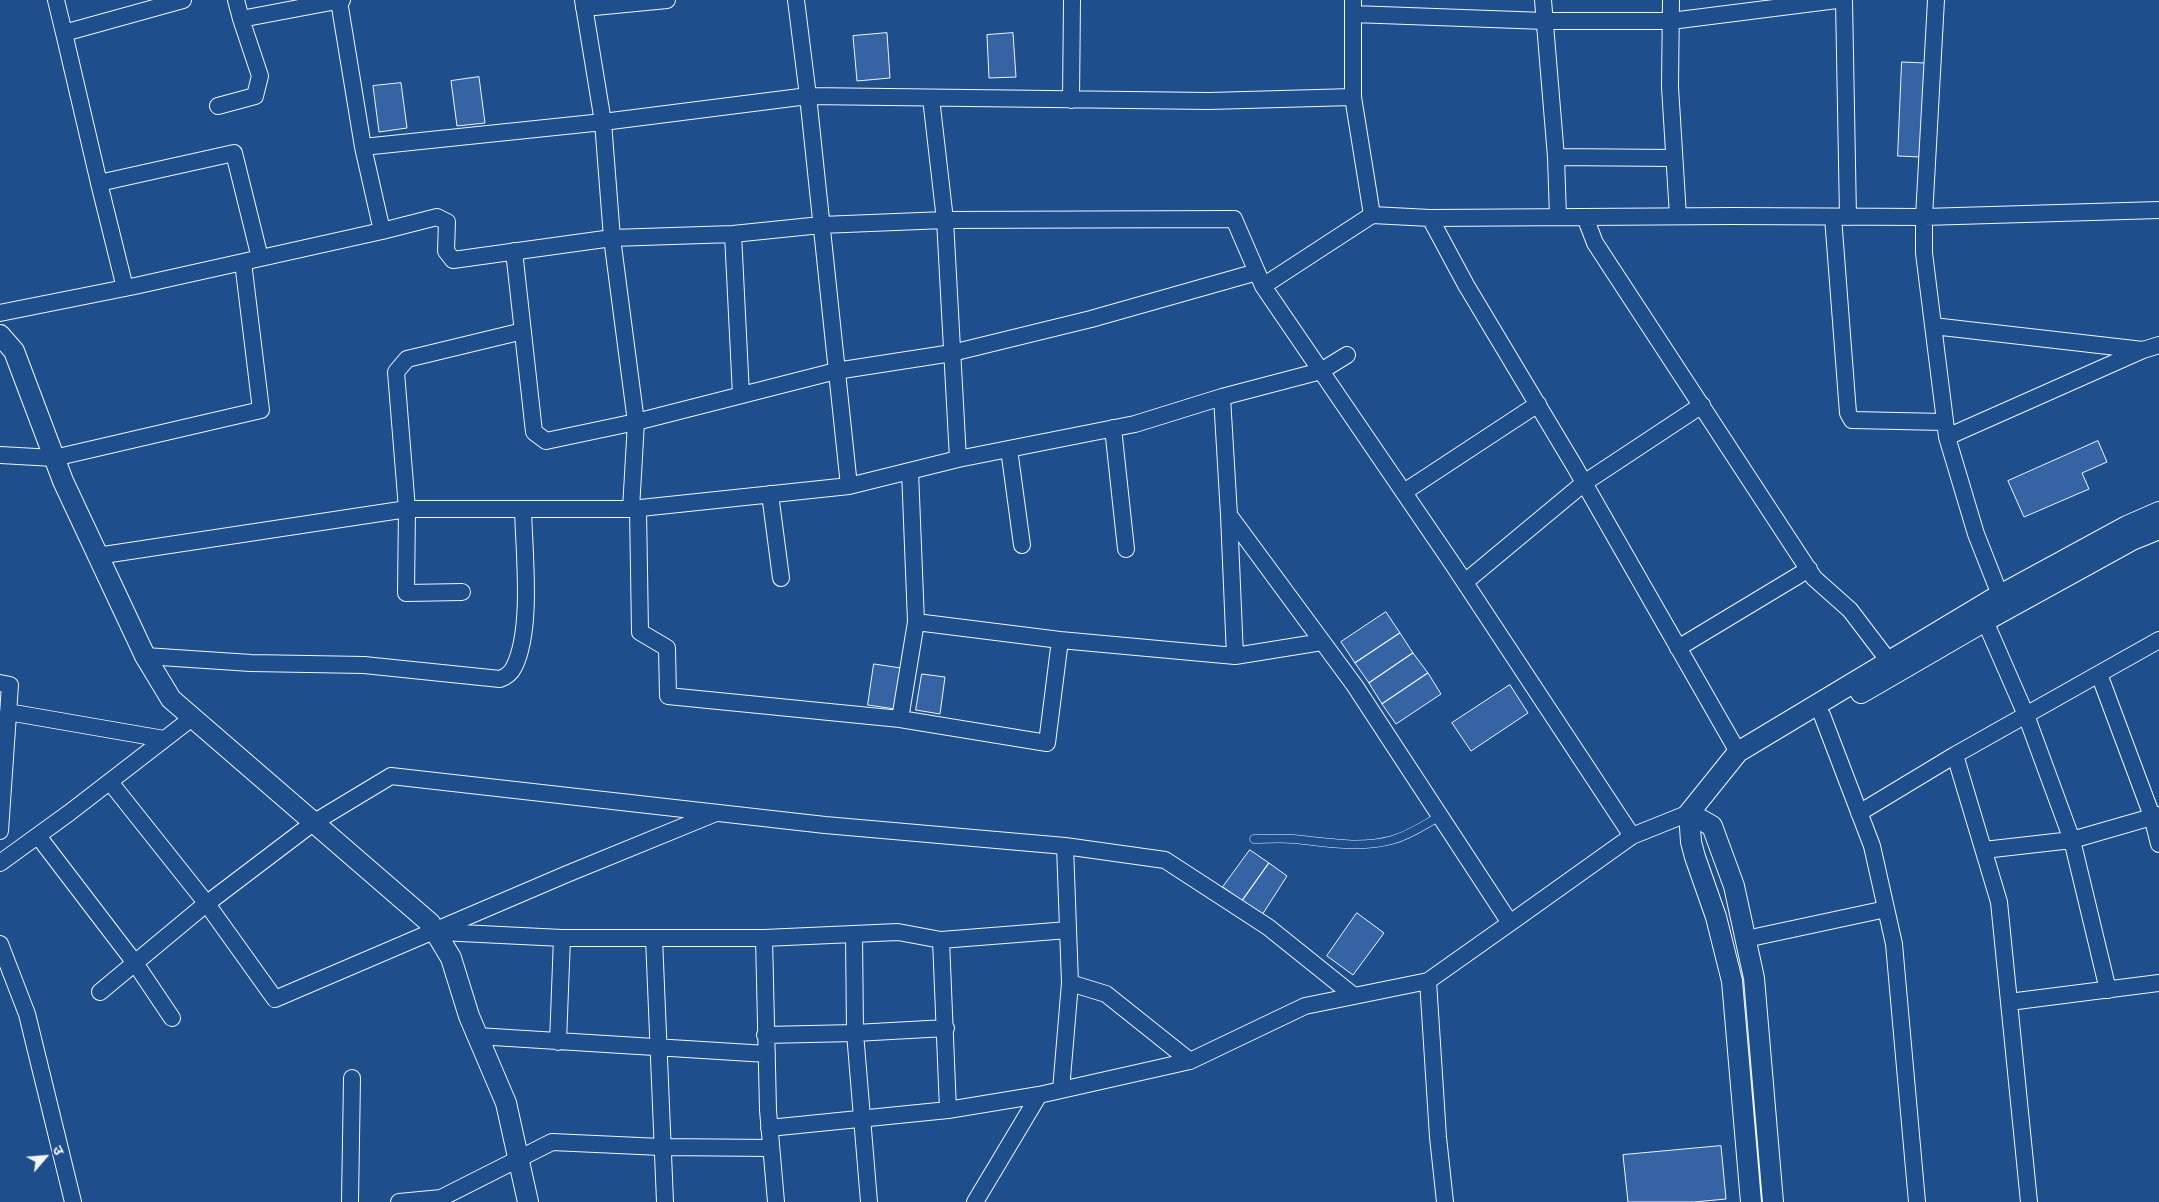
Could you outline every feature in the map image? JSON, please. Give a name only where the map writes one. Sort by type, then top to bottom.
[{"type":"street","points":[[56,0],[125,288]]},
{"type":"street","points":[[64,33],[183,0]]},
{"type":"street","points":[[218,106],[255,96],[260,76],[236,0]]},
{"type":"street","points":[[241,19],[341,0],[364,147],[382,231]]},
{"type":"street","points":[[667,0],[584,4],[604,122],[612,238],[636,422],[635,508],[640,632],[667,648],[668,696],[900,719],[1047,743],[1060,640]]},
{"type":"street","points":[[796,0],[808,96],[848,486]]},
{"type":"street","points":[[1071,100],[1072,0]]},
{"type":"street","points":[[1543,0],[1556,157],[1558,217]]},
{"type":"street","points":[[1671,0],[1670,87],[1678,216]]},
{"type":"street","points":[[1372,215],[1353,97],[1353,7],[1545,21],[1671,21],[1837,0]]},
{"type":"street","points":[[1844,0],[1840,217],[1848,413],[1852,420],[1946,430],[2143,350],[2159,346]]},
{"type":"street","points":[[1936,0],[1924,218],[1924,254],[1946,430],[1976,534],[2000,595]]},
{"type":"street","points":[[364,147],[604,122],[808,96],[1209,101],[1353,97]]},
{"type":"street","points":[[931,98],[945,220],[958,459]]},
{"type":"street","points":[[99,182],[234,153],[260,258]]},
{"type":"street","points":[[1556,157],[1674,158]]},
{"type":"street","points":[[514,252],[534,432],[546,441],[636,422],[836,371],[952,353],[1260,279],[1372,215],[1430,218],[1678,216],[1924,218],[2159,210]]},
{"type":"street","points":[[0,313],[125,288],[382,231],[436,217],[447,222],[446,251],[454,260],[612,238],[733,234],[821,225],[945,220],[1234,219],[1260,279],[1465,582],[1632,836]]},
{"type":"street","points":[[1585,217],[1595,243],[1814,578],[1850,610],[1888,660]]},
{"type":"street","points":[[1430,218],[1466,286],[1538,404],[1678,648],[1734,757]]},
{"type":"street","points":[[733,234],[741,396]]},
{"type":"street","points":[[0,455],[54,458],[261,410],[243,262]]},
{"type":"street","points":[[1932,326],[2143,350]]},
{"type":"street","points":[[462,592],[406,594],[407,509],[396,372],[407,359],[523,331]]},
{"type":"street","points":[[0,335],[14,351],[54,458],[97,556],[145,656],[171,699],[430,924],[435,932],[450,958],[477,1036],[506,1103],[528,1202]]},
{"type":"street","points":[[97,556],[407,509],[635,508],[848,486],[958,459],[1135,424],[1222,397],[1321,371],[1347,355]]},
{"type":"street","points":[[1222,397],[1235,656]]},
{"type":"street","points":[[1404,492],[1538,404]]},
{"type":"street","points":[[1465,582],[1584,483],[1702,405]]},
{"type":"street","points":[[1113,428],[1126,549]]},
{"type":"street","points":[[1009,449],[1022,545]]},
{"type":"street","points":[[900,719],[916,622],[910,471]]},
{"type":"street","points":[[770,494],[781,578]]},
{"type":"street","points":[[145,656],[251,663],[364,665],[500,680],[507,676],[514,668],[526,622],[523,509]]},
{"type":"street","points":[[769,1128],[948,1110],[1039,1095],[1190,1061],[1305,1006],[1428,981],[1632,836],[1689,813],[1734,757],[1888,660],[2000,595],[2128,526],[2159,512]]},
{"type":"street","points":[[1229,515],[1355,686],[1510,922]]},
{"type":"street","points":[[1734,757],[1756,753],[1985,621],[2132,540],[2159,528]]},
{"type":"street","points":[[1678,648],[1809,569]]},
{"type":"street","points":[[1985,621],[2026,715],[2072,840],[2108,990]]},
{"type":"street","points":[[916,622],[1060,640],[1235,656],[1322,642]]},
{"type":"street","points":[[1859,813],[2159,640]]},
{"type":"street","points":[[2099,674],[2156,815],[2159,844]]},
{"type":"street","points":[[0,683],[10,686],[0,831]]},
{"type":"street","points":[[8,712],[164,739]]},
{"type":"street","points":[[1822,715],[1872,846],[1894,944],[1917,1202]]},
{"type":"street","points":[[0,863],[110,782],[192,718]]},
{"type":"street","points":[[1955,756],[1999,902],[2029,1202]]},
{"type":"street","points":[[100,992],[207,904],[313,823],[391,776],[825,825],[1065,846],[1165,860],[1268,927],[1354,996]]},
{"type":"street","points":[[110,782],[207,904],[275,999],[567,874],[718,813]]},
{"type":"street","points":[[1689,813],[1712,826],[1734,886],[1746,939],[1754,978],[1773,1202]]},
{"type":"street","points":[[1689,813],[1691,842],[1716,917],[1732,981],[1751,1202]]},
{"type":"street","points":[[1984,850],[2072,840],[2156,815]]},
{"type":"street","points":[[38,836],[135,963],[172,1018]]},
{"type":"street","points":[[1061,1090],[1070,983],[1065,846]]},
{"type":"street","points":[[1746,939],[1886,909]]},
{"type":"street","points":[[435,932],[562,938],[764,938],[898,932],[941,940],[1068,930]]},
{"type":"street","points":[[854,934],[855,1033],[869,1202]]},
{"type":"street","points":[[558,1042],[562,938]]},
{"type":"street","points":[[654,938],[660,1048],[661,1147],[664,1202]]},
{"type":"street","points":[[764,938],[765,1035],[769,1128],[776,1202]]},
{"type":"street","points":[[941,940],[948,1110]]},
{"type":"street","points":[[0,944],[27,1014],[73,1202]]},
{"type":"street","points":[[1428,981],[1438,1137],[1446,1202]]},
{"type":"street","points":[[1070,983],[1106,994],[1190,1061]]},
{"type":"street","points":[[2009,1002],[2159,983]]},
{"type":"street","points":[[765,1035],[946,1028]]},
{"type":"street","points":[[477,1036],[766,1054]]},
{"type":"street","points":[[352,1078],[353,1202]]},
{"type":"street","points":[[975,1202],[1039,1095]]},
{"type":"street","points":[[399,1202],[441,1198],[552,1142],[661,1147],[771,1148]]},
{"type":"lane","points":[[1254,839],[1290,839],[1344,844],[1373,844],[1412,833],[1440,816]]},
{"type":"building","points":[[887,33],[890,78],[857,81],[853,36]]},
{"type":"building","points":[[1013,33],[1016,77],[989,78],[987,35]]},
{"type":"building","points":[[1902,62],[1925,63],[1920,157],[1898,156]]},
{"type":"building","points":[[479,77],[485,123],[457,126],[451,81]]},
{"type":"building","points":[[401,83],[407,128],[379,132],[373,86]]},
{"type":"building","points":[[2098,441],[2107,462],[2082,473],[2089,489],[2024,517],[2008,481]]},
{"type":"building","points":[[1386,612],[1400,633],[1355,663],[1341,642]]},
{"type":"building","points":[[1400,633],[1413,653],[1369,683],[1355,663]]},
{"type":"building","points":[[1413,653],[1428,673],[1382,704],[1369,683]]},
{"type":"building","points":[[874,664],[901,668],[895,709],[868,705]]},
{"type":"building","points":[[1428,673],[1441,694],[1396,724],[1382,704]]},
{"type":"building","points":[[922,674],[945,677],[940,714],[916,710]]},
{"type":"building","points":[[1510,685],[1528,713],[1471,751],[1452,723]]},
{"type":"building","points":[[1250,850],[1269,863],[1242,901],[1223,887]]},
{"type":"building","points":[[1269,863],[1287,876],[1262,915],[1242,901]]},
{"type":"building","points":[[1357,913],[1384,933],[1353,975],[1327,956]]},
{"type":"building","points":[[1721,1146],[1726,1199],[1694,1202],[1628,1202],[1623,1155]]}]
